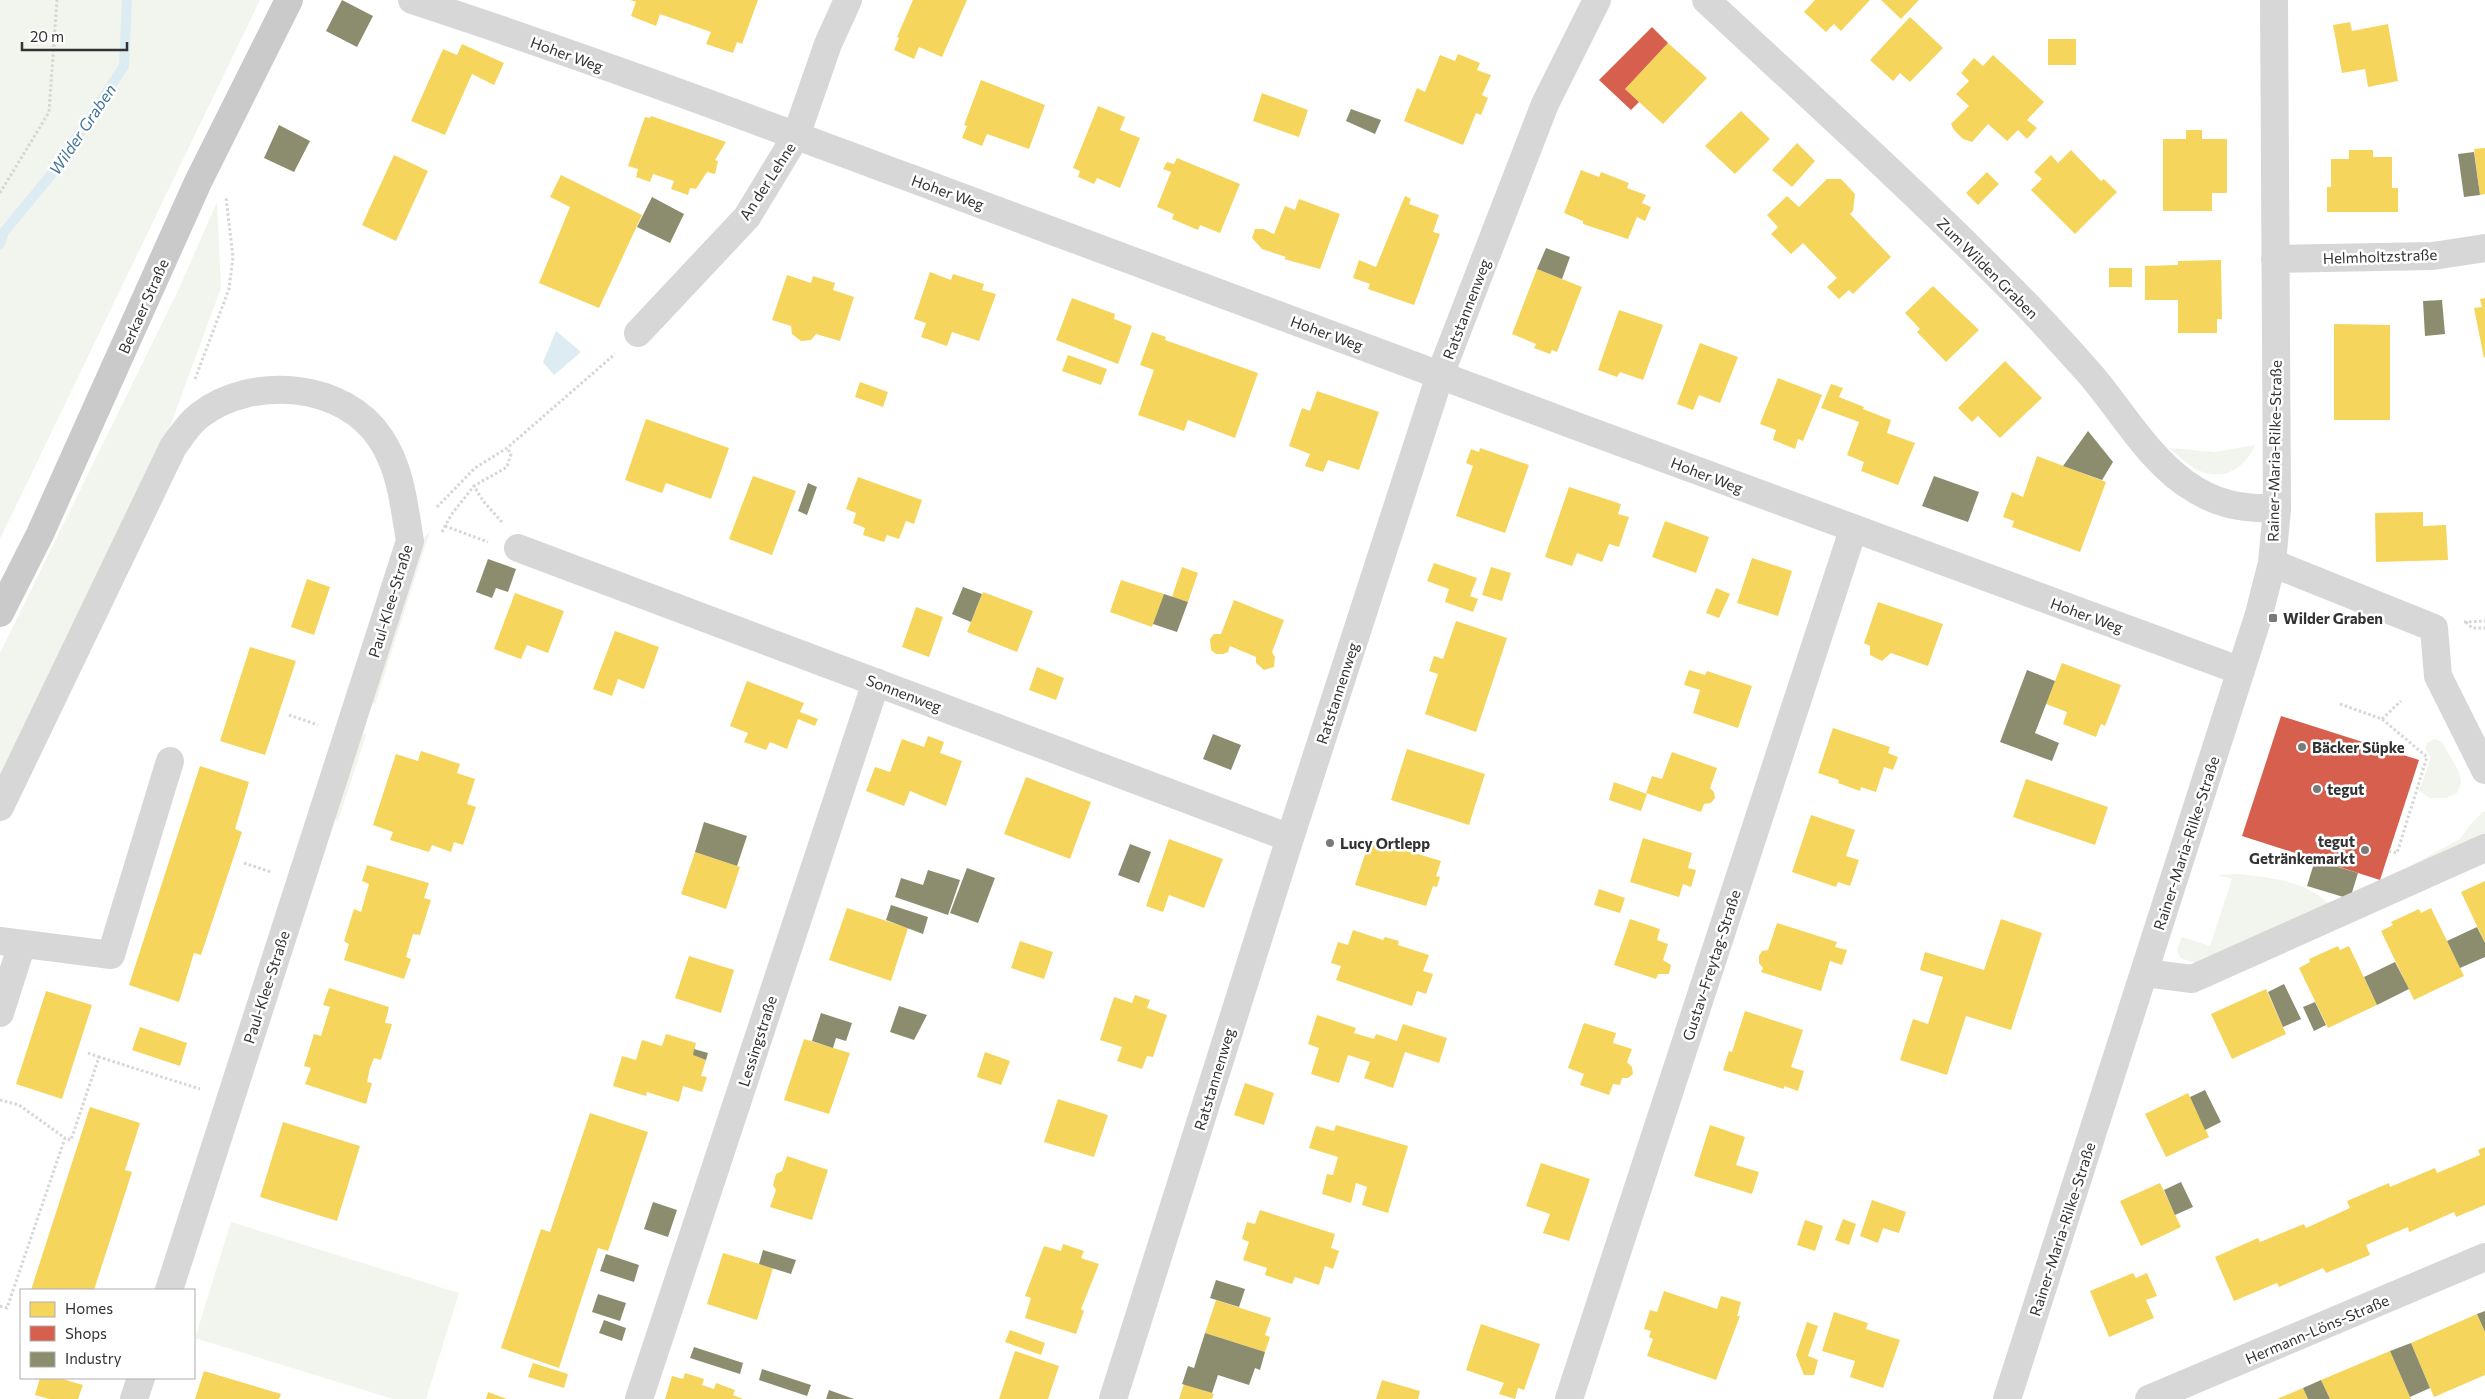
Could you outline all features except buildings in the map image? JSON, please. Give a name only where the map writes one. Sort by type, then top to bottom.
[{"type":"main road","name":"Berkaer Straße","points":[[0,613],[40,534],[198,182],[289,0]]},
{"type":"street","name":"Hoher Weg","points":[[412,0],[487,24],[796,136],[1440,374],[1853,530],[2241,671]]},
{"type":"street","name":"An der Lehne","points":[[638,333],[747,217],[796,136],[828,44],[848,0]]},
{"type":"street","name":"Ratstannenweg","points":[[1113,1399],[1290,838],[1440,374],[1545,104],[1597,0]]},
{"type":"street","name":"Zum Wilden Graben","points":[[1706,0],[2016,294],[2090,374],[2153,454],[2183,481],[2204,496],[2229,506],[2277,509]]},
{"type":"street","name":"Rainer-Maria-Rilke-Straße","points":[[2007,1399],[2241,671],[2267,587],[2272,563],[2277,509],[2274,0]]},
{"type":"street","name":"Helmholtzstraße","points":[[2275,259],[2433,256],[2485,248]]},
{"type":"street","name":"Paul-Klee-Straße","points":[[0,807],[174,447],[187,427],[201,414],[236,396],[269,388],[304,391],[334,400],[358,415],[380,437],[394,461],[410,541],[169,1289]]},
{"type":"street","name":"Gustav-Freytag-Straße","points":[[1570,1399],[1853,530]]},
{"type":"street","name":"Sonnenweg","points":[[518,548],[1290,838]]},
{"type":"street","points":[[2272,563],[2434,628],[2438,676],[2485,770]]},
{"type":"street","name":"Lessingstraße","points":[[639,1399],[876,682]]},
{"type":"street","points":[[0,1013],[11,942],[112,955],[170,761]]},
{"type":"street","points":[[2145,973],[2192,979],[2485,848]]},
{"type":"street","name":"Hermann-Löns-Straße","points":[[2148,1399],[2485,1257]]},
{"type":"street","points":[[134,1399],[141,1379]]},
{"type":"path","points":[[0,193],[49,112],[58,0]]},
{"type":"path","points":[[194,381],[229,289],[233,257],[232,229],[226,194]]},
{"type":"path","points":[[410,541],[441,502],[475,468],[508,448],[638,333]]},
{"type":"path","points":[[500,519],[483,501],[474,486],[508,468],[511,454],[508,448]]},
{"type":"path","points":[[445,526],[469,537]]},
{"type":"path","points":[[2466,621],[2472,628],[2485,628]]},
{"type":"path","points":[[2471,621],[2485,621]]},
{"type":"path","points":[[2382,720],[2401,702]]},
{"type":"path","points":[[2340,704],[2382,720],[2427,757],[2397,853],[2389,851]]},
{"type":"path","points":[[88,1053],[230,1099]]},
{"type":"path","points":[[0,1100],[20,1105],[64,1138],[71,1140],[99,1057]]},
{"type":"path","points":[[0,1306],[7,1308],[64,1138]]},
{"type":"shaded area","points":[[0,0],[260,0],[0,539]]},
{"type":"shaded area","points":[[217,202],[221,288],[164,443],[0,782],[0,653],[176,295]]},
{"type":"shaded area","points":[[556,331],[581,352],[554,375],[543,362]]},
{"type":"shaded area","points":[[2255,445],[2238,468],[2222,474],[2213,474],[2194,468],[2169,448],[2215,452]]},
{"type":"shaded area","points":[[430,531],[375,704],[365,700],[413,550]]},
{"type":"shaded area","points":[[355,731],[366,735],[338,821],[328,817]]},
{"type":"shaded area","points":[[2435,739],[2442,742],[2459,772],[2461,783],[2457,793],[2446,798],[2430,798],[2419,791],[2431,758],[2425,748],[2428,742]]},
{"type":"shaded area","points":[[2485,812],[2485,840],[2405,869],[2460,839]]},
{"type":"shaded area","points":[[2237,874],[2275,879],[2301,886],[2323,899],[2332,908],[2201,965],[2180,958],[2177,949],[2182,937],[2210,946],[2232,879],[2218,875]]},
{"type":"shaded area","points":[[231,1222],[459,1293],[426,1399],[393,1399],[195,1338]]},
{"type":"waterway","name":"Wilder Graben","points":[[0,244],[4,232],[55,170],[124,66],[127,0]]},
{"type":"place","name":"Wilder Graben","points":[[2273,618]]},
{"type":"place","name":"Bäcker Süpke","points":[[2302,747]]},
{"type":"place","name":"tegut","points":[[2317,789]]},
{"type":"place","name":"Lucy Ortlepp","points":[[1330,843]]},
{"type":"place","name":"tegut Getränkemarkt","points":[[2365,850]]}]
